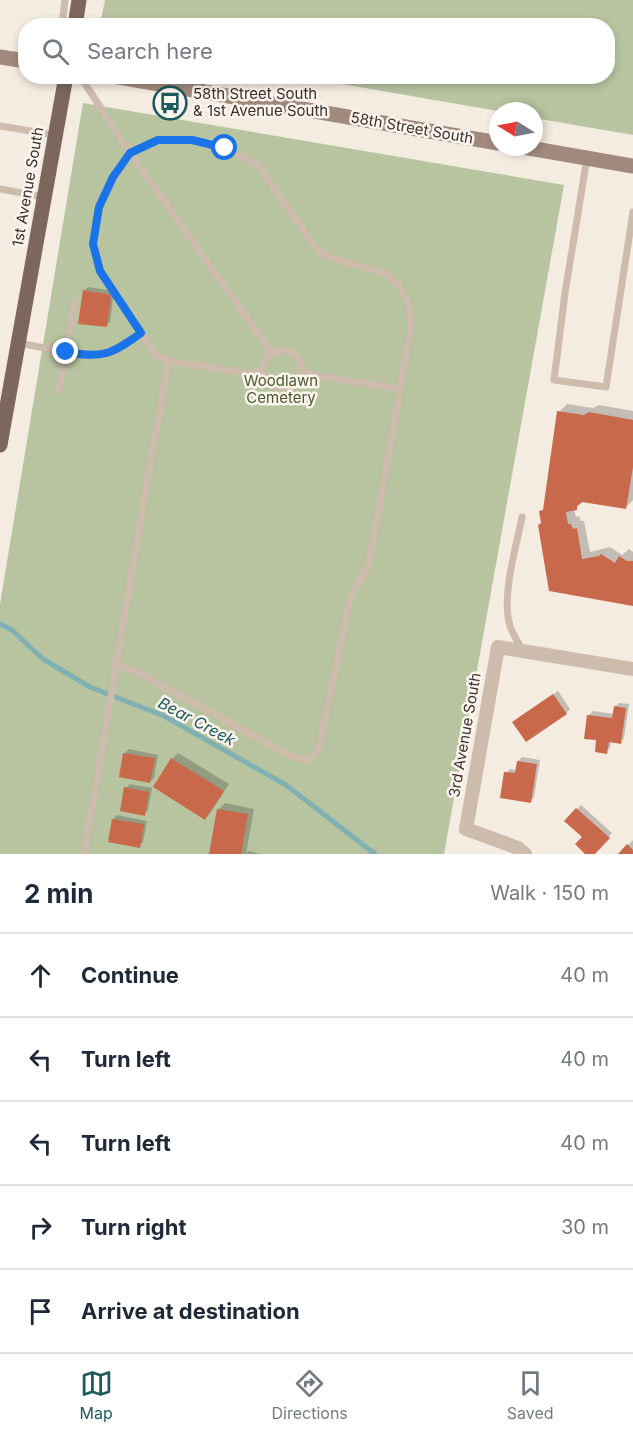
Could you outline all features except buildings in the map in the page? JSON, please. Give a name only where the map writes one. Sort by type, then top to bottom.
[{"type":"main road","points":[[76,18],[79,0]]},
{"type":"main road","name":"1st Avenue South","points":[[0,445],[5,384],[18,343],[65,84]]},
{"type":"street","points":[[0,57],[18,60]]},
{"type":"street","name":"58th Street South","points":[[159,84],[489,141]]},
{"type":"street","points":[[543,150],[633,166]]},
{"type":"street","name":"3rd Avenue South","points":[[523,651],[498,647],[466,829],[518,848],[525,854]]},
{"type":"street","points":[[523,651],[633,669]]},
{"type":"lane","points":[[63,18],[65,0]]},
{"type":"lane","points":[[85,84],[130,153],[272,354]]},
{"type":"lane","points":[[0,126],[55,135]]},
{"type":"lane","points":[[115,663],[137,672],[293,757],[309,760],[319,748],[350,598],[366,571],[372,548],[411,328],[409,306],[399,285],[385,273],[327,257],[314,245],[258,165],[225,148],[192,140],[158,140],[130,153],[113,177],[99,207],[93,244],[100,271],[155,354],[169,361],[248,373],[264,370]]},
{"type":"lane","points":[[587,158],[565,293],[554,380],[606,387],[633,212]]},
{"type":"lane","points":[[0,189],[44,197]]},
{"type":"lane","points":[[60,391],[75,302]]},
{"type":"lane","points":[[18,343],[88,356],[116,351],[141,333]]},
{"type":"lane","points":[[284,350],[296,355],[302,366],[301,373],[290,387],[278,388],[268,381],[264,370],[267,358],[272,354],[284,350]]},
{"type":"lane","points":[[84,854],[108,721],[115,663],[169,361]]},
{"type":"lane","points":[[301,373],[400,389]]},
{"type":"lane","points":[[522,517],[508,587],[508,617],[510,628],[523,651]]},
{"type":"green space","points":[[105,0],[633,0],[633,135],[543,120],[543,102],[489,102],[489,109],[342,84],[615,84],[615,18],[101,18]]},
{"type":"green space","name":"Woodlawn Cemetery","points":[[83,103],[564,185],[444,854],[0,854],[0,604]]},
{"type":"waterway","name":"Bear Creek","points":[[0,624],[12,630],[43,659],[90,687],[164,716],[286,785],[375,854]]},
{"type":"place","name":"58th Street South & 1st Avenue South","points":[[170,103]]},
{"type":"route","points":[[66,352],[88,356],[116,351],[141,333],[100,271],[93,244],[99,207],[113,177],[130,153],[158,140],[192,140],[225,148]]}]
